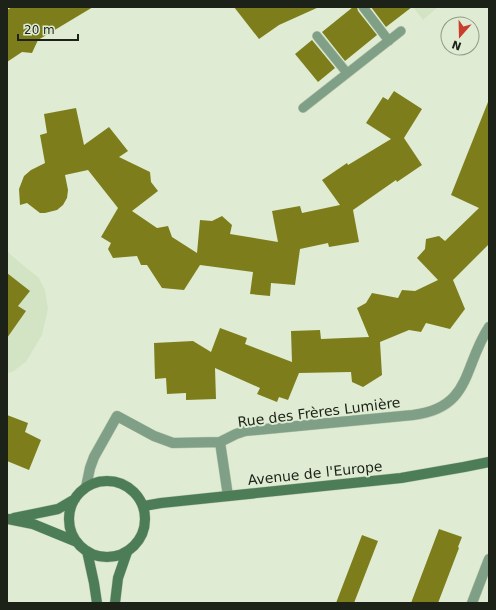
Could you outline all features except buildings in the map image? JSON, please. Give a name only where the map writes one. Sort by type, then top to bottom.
[{"type":"street","name":"Rue des Frères Lumière","points":[[86,487],[94,458],[117,416],[154,436],[173,443],[220,442],[246,431],[424,414],[434,411],[448,403],[465,382],[479,343],[489,327]]},
{"type":"street","points":[[220,442],[228,496]]},
{"type":"street","name":"Avenue de l'Europe","points":[[144,506],[401,478],[464,468],[489,462]]},
{"type":"street","points":[[101,481],[111,481],[127,486],[137,494],[144,506],[146,522],[143,534],[136,544],[127,552],[118,556],[99,556],[87,551],[77,542],[71,531],[69,518],[75,499],[86,487],[101,481]]},
{"type":"street","points":[[8,519],[58,508],[75,499]]},
{"type":"street","points":[[8,519],[33,524],[77,542]]},
{"type":"street","points":[[87,551],[97,603]]},
{"type":"street","points":[[115,603],[118,578],[127,552]]},
{"type":"street","points":[[472,603],[489,559]]},
{"type":"lane","points":[[363,7],[389,41]]},
{"type":"lane","points":[[304,108],[401,31]]},
{"type":"lane","points":[[317,36],[347,73]]},
{"type":"shaded area","points":[[413,7],[438,7],[423,20]]},
{"type":"shaded area","points":[[7,249],[9,253],[39,278],[45,290],[48,309],[42,335],[26,362],[12,372],[7,373]]}]
